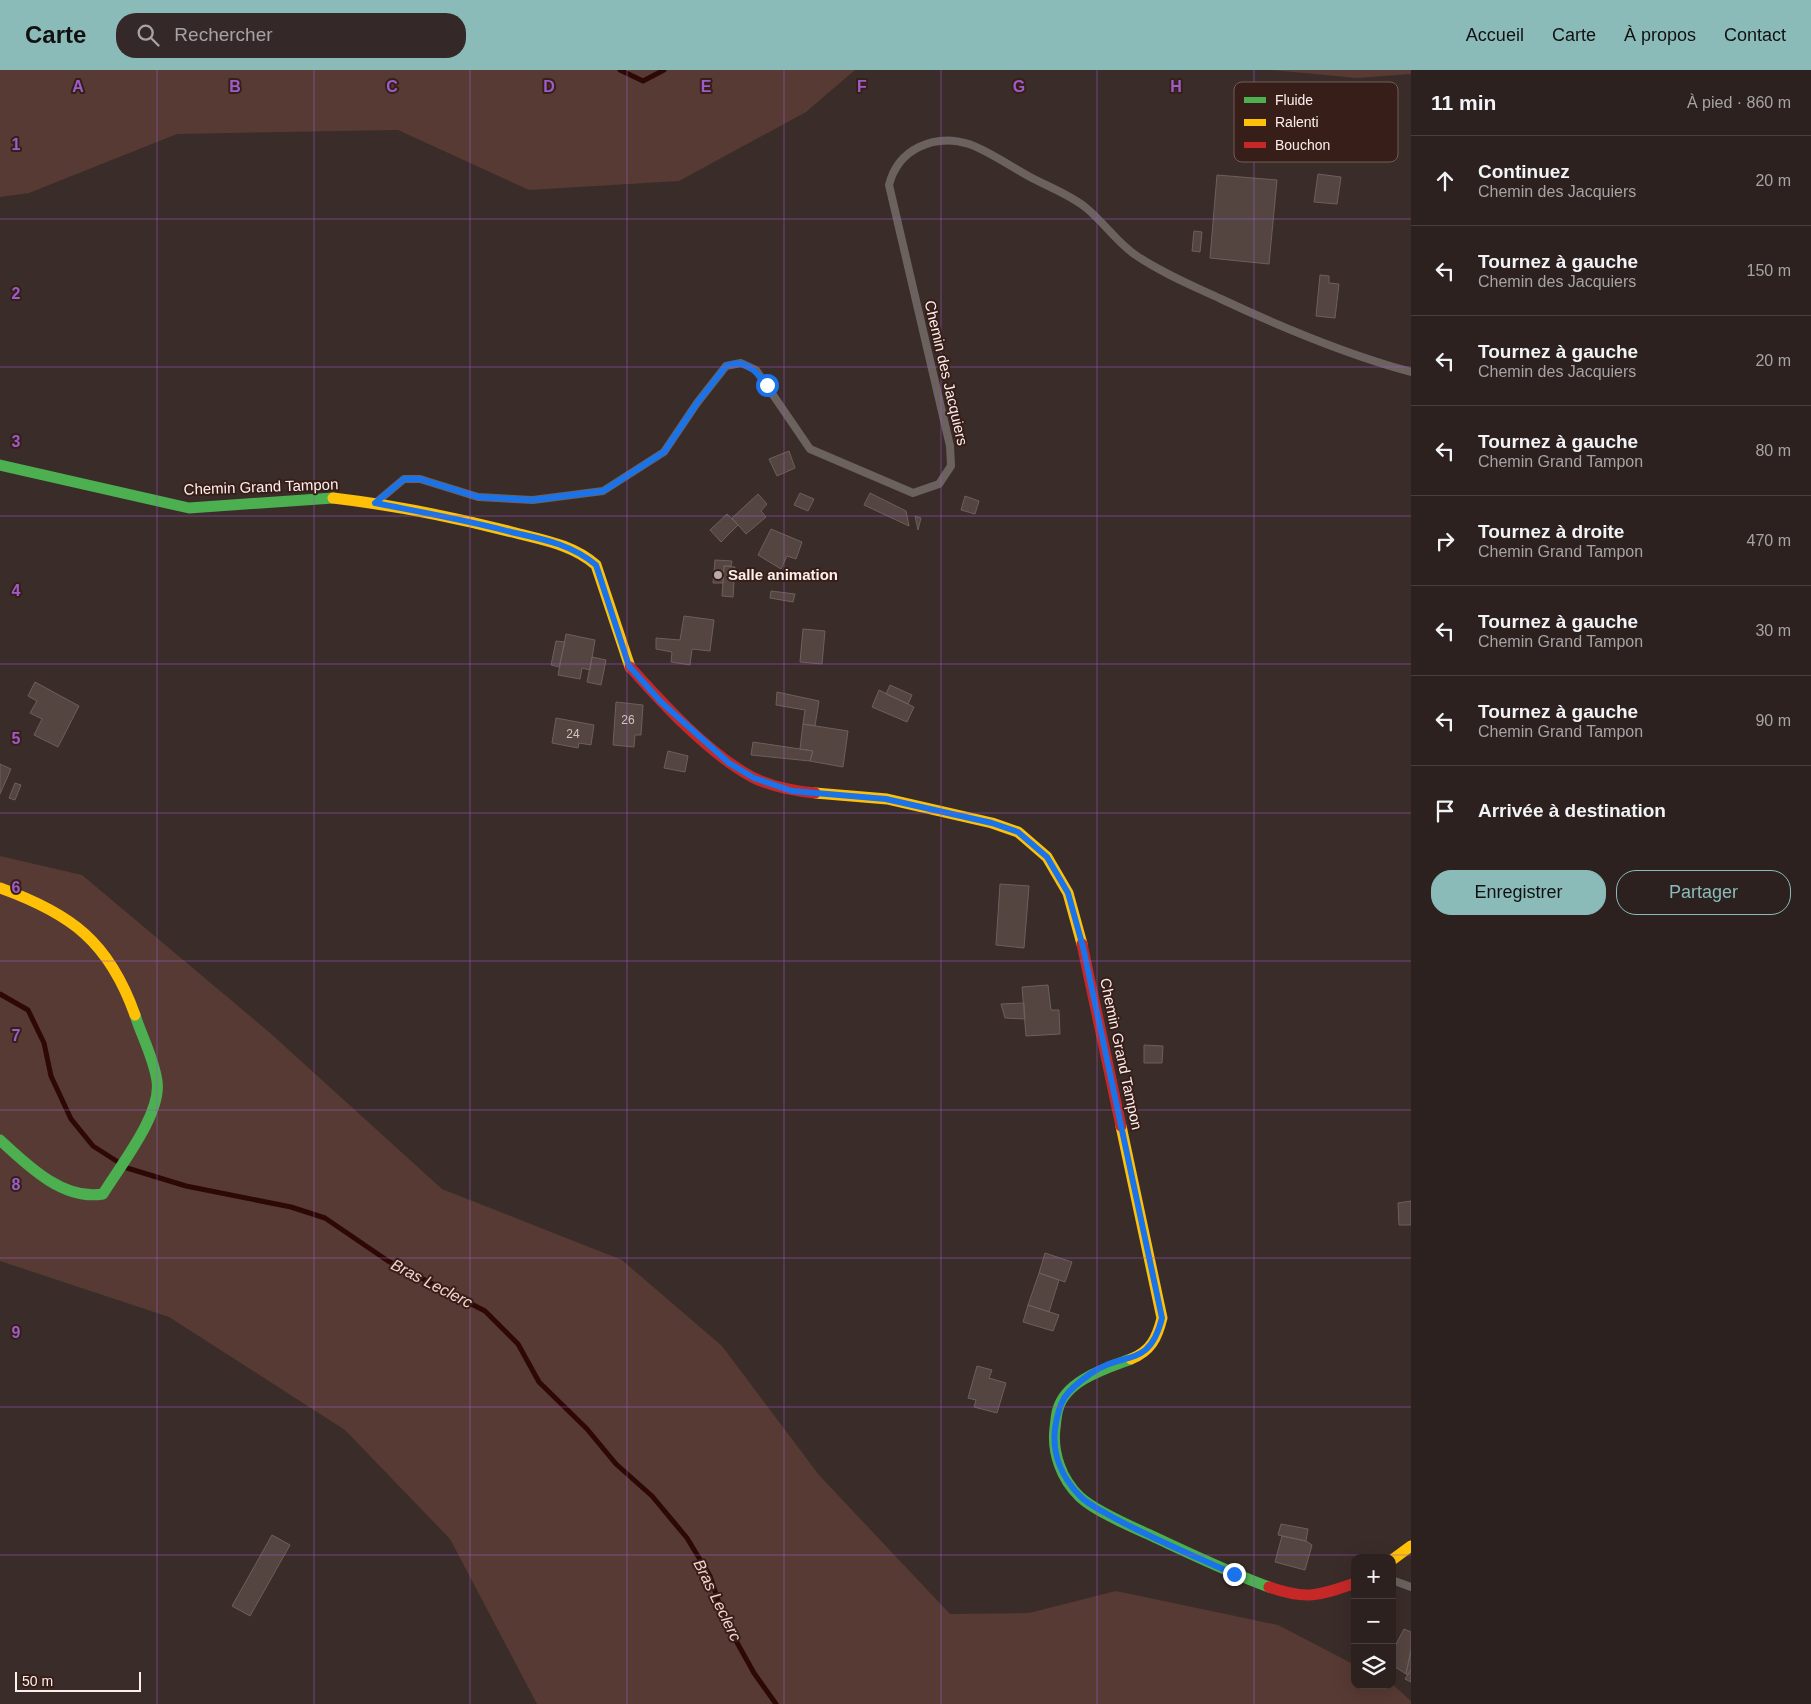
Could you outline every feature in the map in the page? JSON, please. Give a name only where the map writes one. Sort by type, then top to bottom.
[{"type":"main road","name":"Chemin Grand Tampon","points":[[0,465],[189,508],[327,497],[375,503],[494,527],[563,545],[583,554],[596,565],[629,666],[661,702],[729,763],[754,778],[792,791],[886,799],[992,823],[1018,832],[1047,857],[1068,893],[1083,947],[1162,1318],[1157,1338],[1140,1355],[1092,1373],[1072,1388],[1058,1407],[1054,1438],[1057,1460],[1065,1477],[1080,1496],[1103,1512],[1234,1574],[1292,1595],[1322,1595],[1351,1584]]},
{"type":"main road","points":[[0,888],[62,916],[98,945],[118,975],[155,1074],[158,1093],[150,1114],[103,1194],[93,1198],[79,1196],[34,1170],[0,1140]]},
{"type":"main road","points":[[1396,1557],[1411,1546]]},
{"type":"lane","name":"Chemin des Jacquiers","points":[[375,503],[404,479],[420,479],[478,497],[533,500],[603,491],[664,452],[697,403],[726,366],[732,363],[741,363],[756,370],[810,449],[914,492],[939,484],[951,466],[950,446],[889,185],[891,175],[908,152],[924,144],[938,142],[969,144],[1085,206],[1109,233],[1136,256],[1204,291],[1295,334],[1372,361],[1411,372]]},
{"type":"lane","points":[[1407,1583],[1411,1587]]},
{"type":"shaded area","points":[[0,70],[855,70],[806,112],[679,181],[529,190],[398,130],[177,134],[29,193],[0,197]]},
{"type":"shaded area","points":[[1271,70],[1411,70],[1411,74],[1357,78]]},
{"type":"shaded area","points":[[0,856],[82,875],[269,1032],[442,1189],[622,1260],[722,1346],[819,1475],[950,1614],[1029,1613],[1116,1591],[1278,1625],[1351,1663],[1351,1689],[1396,1688],[1411,1701],[1411,1704],[537,1704],[450,1539],[345,1430],[169,1317],[0,1261]]},
{"type":"building","points":[[1318,174],[1341,177],[1337,204],[1314,202]]},
{"type":"building","points":[[1217,175],[1277,180],[1269,264],[1210,258]]},
{"type":"building","points":[[1194,231],[1202,232],[1200,252],[1192,251]]},
{"type":"building","points":[[1320,275],[1329,276],[1329,283],[1339,284],[1335,318],[1316,316]]},
{"type":"building","points":[[789,451],[795,468],[777,476],[769,459]]},
{"type":"building","points":[[800,493],[814,499],[808,511],[794,505]]},
{"type":"building","points":[[870,493],[906,511],[909,526],[864,505]]},
{"type":"building","points":[[758,494],[767,504],[761,511],[766,517],[746,534],[732,518]]},
{"type":"building","points":[[965,496],[979,501],[975,514],[961,510]]},
{"type":"building","points":[[727,514],[738,525],[721,542],[710,530]]},
{"type":"building","points":[[915,516],[921,518],[918,530]]},
{"type":"building","points":[[771,529],[802,542],[796,559],[787,556],[781,569],[758,555]]},
{"type":"building","name":"Salle animation","points":[[715,560],[732,561],[731,566],[724,566],[723,583],[713,583]]},
{"type":"building","points":[[724,566],[735,567],[733,597],[722,596]]},
{"type":"building","points":[[771,591],[795,594],[793,602],[770,598]]},
{"type":"building","points":[[684,616],[714,620],[710,651],[692,649],[690,665],[671,662],[672,652],[656,649],[656,638],[680,640]]},
{"type":"building","points":[[803,629],[825,631],[822,664],[800,662]]},
{"type":"building","points":[[566,634],[595,640],[590,670],[582,668],[580,679],[558,675]]},
{"type":"building","points":[[556,641],[565,642],[559,667],[551,665]]},
{"type":"building","points":[[592,657],[606,660],[601,685],[587,682]]},
{"type":"building","points":[[35,682],[79,706],[58,747],[34,735],[42,719],[30,713],[37,701],[28,696]]},
{"type":"building","points":[[890,685],[912,695],[908,704],[886,694]]},
{"type":"building","points":[[879,690],[914,707],[907,722],[872,707]]},
{"type":"building","points":[[777,692],[819,701],[815,726],[803,724],[805,710],[776,705]]},
{"type":"building","points":[[616,702],[643,705],[641,735],[635,735],[634,747],[613,745]]},
{"type":"building","points":[[556,718],[594,725],[591,745],[579,743],[578,748],[552,743]]},
{"type":"building","points":[[803,724],[848,731],[843,767],[810,761],[813,751],[800,749]]},
{"type":"building","points":[[753,742],[813,751],[810,761],[751,755]]},
{"type":"building","points":[[668,751],[688,756],[685,772],[664,768]]},
{"type":"building","points":[[0,764],[11,769],[0,794]]},
{"type":"building","points":[[15,783],[21,785],[15,800],[9,798]]},
{"type":"building","points":[[1000,884],[1029,886],[1024,948],[996,945]]},
{"type":"building","points":[[1048,985],[1051,1010],[1059,1010],[1060,1034],[1026,1036],[1022,987]]},
{"type":"building","points":[[1024,1003],[1025,1019],[1005,1018],[1001,1004]]},
{"type":"building","points":[[1144,1045],[1163,1046],[1162,1063],[1144,1063]]},
{"type":"building","points":[[1411,1201],[1411,1225],[1399,1225],[1398,1203]]},
{"type":"building","points":[[1045,1253],[1072,1262],[1065,1282],[1039,1273]]},
{"type":"building","points":[[1039,1273],[1059,1280],[1049,1312],[1028,1305]]},
{"type":"building","points":[[1028,1305],[1059,1315],[1053,1331],[1023,1322]]},
{"type":"building","points":[[977,1366],[992,1370],[989,1378],[1006,1383],[997,1413],[974,1407],[976,1400],[968,1398]]},
{"type":"building","points":[[1281,1524],[1308,1529],[1306,1541],[1278,1535]]},
{"type":"building","points":[[272,1535],[290,1545],[250,1616],[232,1606]]},
{"type":"building","points":[[1282,1536],[1306,1541],[1312,1545],[1305,1570],[1275,1562]]},
{"type":"building","points":[[1404,1629],[1411,1632],[1411,1650],[1406,1674],[1396,1668],[1396,1644]]},
{"type":"building","points":[[1411,1650],[1411,1670],[1408,1675],[1406,1674]]},
{"type":"building","points":[[1411,1670],[1411,1682],[1405,1679]]},
{"type":"waterway","points":[[620,70],[643,81],[664,70]]},
{"type":"waterway","name":"Bras Leclerc","points":[[0,994],[28,1010],[44,1043],[51,1076],[71,1119],[93,1146],[118,1162]]},
{"type":"waterway","name":"Bras Leclerc","points":[[127,1168],[186,1186],[291,1207],[325,1218],[388,1261],[485,1311],[518,1344],[539,1382],[587,1429],[616,1464],[652,1496],[687,1538],[710,1576],[725,1621],[754,1673],[776,1704]]},
{"type":"traffic: fast","points":[[0,465],[189,508],[333,498]]},
{"type":"traffic: fast","points":[[0,1140],[34,1170],[60,1187],[88,1195],[103,1194],[147,1124],[157,1094],[157,1081],[153,1064],[135,1015]]},
{"type":"traffic: fast","points":[[1131,1359],[1088,1376],[1069,1390],[1062,1399],[1056,1416],[1054,1437],[1059,1465],[1063,1474],[1073,1490],[1094,1508],[1209,1562],[1269,1587]]},
{"type":"traffic: slow","points":[[333,498],[468,521],[545,540],[577,552],[596,565],[630,667]]},
{"type":"traffic: slow","points":[[815,793],[887,799],[992,823],[1018,832],[1047,857],[1068,893],[1082,944]]},
{"type":"traffic: slow","points":[[0,888],[48,909],[68,920],[85,934],[113,968],[125,990],[135,1015]]},
{"type":"traffic: slow","points":[[1121,1126],[1162,1318],[1152,1343],[1144,1352],[1131,1359]]},
{"type":"traffic: slow","points":[[1396,1557],[1411,1546]]},
{"type":"traffic: jam","points":[[630,667],[687,727],[735,767],[752,777],[775,786],[815,793]]},
{"type":"traffic: jam","points":[[1082,944],[1121,1126]]},
{"type":"traffic: jam","points":[[1269,1587],[1293,1594],[1312,1595],[1351,1584]]},
{"type":"place","name":"Salle animation","points":[[718,575]]},
{"type":"route","points":[[767,385],[756,370],[749,366],[741,363],[732,363],[726,366],[697,403],[664,452],[603,491],[533,500],[478,497],[420,479],[404,479],[375,503],[485,525],[563,545],[583,554],[596,565],[629,666],[661,702],[729,763],[754,778],[792,791],[886,799],[992,823],[1018,832],[1047,857],[1068,893],[1083,947],[1162,1318],[1157,1338],[1140,1355],[1110,1364],[1092,1373],[1072,1388],[1058,1407],[1054,1438],[1057,1460],[1065,1477],[1080,1496],[1103,1512],[1234,1574]]}]
